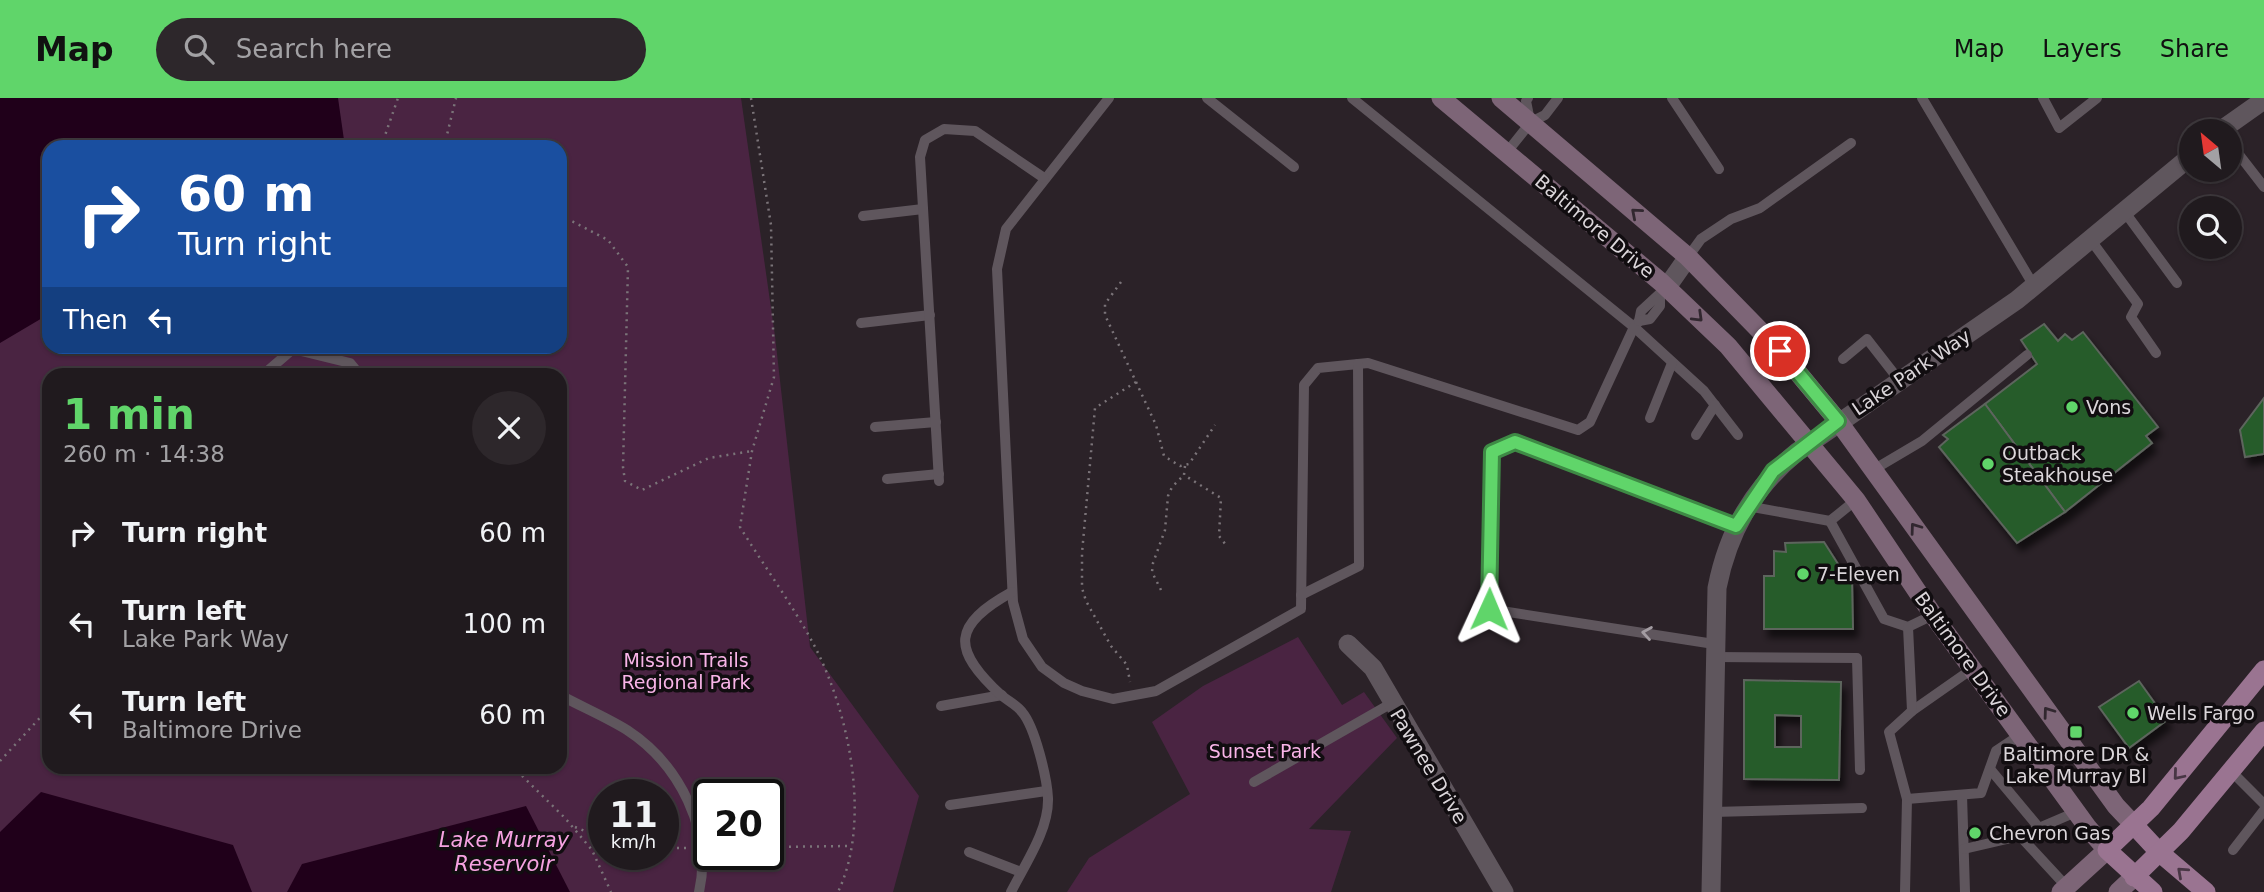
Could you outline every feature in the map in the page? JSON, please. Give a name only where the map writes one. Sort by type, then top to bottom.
[{"type":"main road","name":"Baltimore Drive","points":[[1441,98],[1507,152],[1728,346],[1856,500],[1933,615],[2076,812],[2107,850],[2153,892]]},
{"type":"main road","name":"Baltimore Drive","points":[[1501,98],[1688,257],[1755,323],[1838,421],[2116,806],[2159,852],[2206,892]]},
{"type":"main road","points":[[2064,889],[2151,808],[2264,670]]},
{"type":"main road","points":[[2119,892],[2159,852],[2264,731]]},
{"type":"street","points":[[2237,119],[2264,100]]},
{"type":"street","name":"Lake Park Way","points":[[1711,892],[1717,588],[1736,526],[1747,506],[1773,471],[1809,442],[2034,286],[2179,166]]},
{"type":"street","points":[[1664,291],[1688,257]]},
{"type":"street","name":"Pawnee Drive","points":[[1348,644],[1373,668],[1504,892]]},
{"type":"lane","points":[[1109,98],[1006,229],[997,270],[1012,592],[1023,639],[1042,667],[1064,683],[1082,691],[1113,699],[1156,691],[1301,609],[1304,385],[1318,368],[1368,363],[1578,430],[1590,422],[1641,311],[1664,291]]},
{"type":"lane","points":[[1207,98],[1294,167]]},
{"type":"lane","points":[[1352,98],[1637,324],[1715,405],[1738,435]]},
{"type":"lane","points":[[1528,98],[1526,101],[1531,122]]},
{"type":"lane","points":[[1507,152],[1531,122],[1545,115],[1558,98]]},
{"type":"lane","points":[[1672,98],[1720,169]]},
{"type":"lane","points":[[1922,98],[2034,286]]},
{"type":"lane","points":[[2043,98],[2059,128],[2096,98]]},
{"type":"lane","points":[[887,480],[939,478],[920,157],[925,140],[944,129],[975,131],[1044,178]]},
{"type":"lane","points":[[1688,257],[1709,234],[1731,219],[1760,208],[1851,143]]},
{"type":"lane","points":[[2242,159],[2264,187]]},
{"type":"lane","points":[[863,216],[923,209]]},
{"type":"lane","points":[[2124,211],[2177,283]]},
{"type":"lane","points":[[2090,239],[2138,304],[2131,317],[2156,353]]},
{"type":"lane","points":[[861,323],[930,315]]},
{"type":"lane","points":[[1843,359],[1867,339],[1899,380]]},
{"type":"lane","points":[[271,368],[287,354]]},
{"type":"lane","points":[[316,354],[350,363],[354,368]]},
{"type":"lane","points":[[1873,470],[1922,440],[2027,355]]},
{"type":"lane","points":[[1650,418],[1672,363]]},
{"type":"lane","points":[[1301,595],[1359,566],[1358,364]]},
{"type":"lane","points":[[1696,435],[1715,405]]},
{"type":"lane","points":[[875,427],[936,422]]},
{"type":"lane","points":[[1736,526],[1515,442],[1492,452],[1489,609],[1714,651],[1857,658],[1860,770]]},
{"type":"lane","points":[[1747,506],[1830,521],[1856,500]]},
{"type":"lane","points":[[1830,521],[1884,619],[1908,627],[1933,615]]},
{"type":"lane","points":[[1011,892],[1040,834],[1048,799],[1035,740],[1023,712],[975,669],[965,645],[968,624],[982,609],[1012,592]]},
{"type":"lane","points":[[1908,627],[1912,711]]},
{"type":"lane","points":[[1905,892],[1907,799],[1889,732],[1912,711],[1972,669]]},
{"type":"lane","points":[[942,706],[1002,695]]},
{"type":"lane","points":[[567,699],[628,731],[667,767],[693,811]]},
{"type":"lane","points":[[1254,782],[1392,703]]},
{"type":"lane","points":[[1907,799],[1981,793],[1996,751],[2020,735]]},
{"type":"lane","points":[[1990,769],[2040,829]]},
{"type":"lane","points":[[2231,771],[2264,804]]},
{"type":"lane","points":[[950,805],[1046,791]]},
{"type":"lane","points":[[1962,795],[1965,892]]},
{"type":"lane","points":[[1713,811],[1862,808]]},
{"type":"lane","points":[[2232,850],[2264,810]]},
{"type":"lane","points":[[1964,849],[2020,836],[2076,812]]},
{"type":"lane","points":[[2020,836],[2064,889]]},
{"type":"lane","points":[[970,852],[1021,872]]},
{"type":"lane","points":[[699,892],[702,870]]},
{"type":"path","points":[[383,140],[398,98]]},
{"type":"path","points":[[446,140],[456,98]]},
{"type":"path","points":[[751,98],[771,225],[775,315],[774,377],[752,451],[740,527],[815,646],[846,735],[856,794],[850,846],[838,892]]},
{"type":"path","points":[[567,219],[608,240],[628,267],[622,467],[625,481],[642,490],[709,458],[752,451]]},
{"type":"path","points":[[1121,282],[1105,304],[1105,315],[1156,425],[1164,456],[1185,466]]},
{"type":"path","points":[[1132,695],[1127,665],[1105,636],[1082,588],[1093,456],[1092,417],[1095,408],[1101,403],[1136,382]]},
{"type":"path","points":[[1161,590],[1152,572],[1165,530],[1168,496],[1172,487],[1184,475],[1185,466],[1198,453],[1215,425]]},
{"type":"path","points":[[1184,475],[1221,498],[1219,536],[1226,545]]},
{"type":"path","points":[[0,761],[42,716]]},
{"type":"path","points":[[520,774],[592,850],[611,892]]},
{"type":"path","points":[[571,825],[588,832]]},
{"type":"path","points":[[784,847],[850,846]]},
{"type":"green space","name":"Mission Trails Regional Park","points":[[0,98],[741,98],[775,336],[810,647],[919,796],[893,892],[0,892]]},
{"type":"green space","name":"Sunset Park","points":[[1298,637],[1342,705],[1364,692],[1397,738],[1309,829],[1351,831],[1331,892],[1067,892],[1089,858],[1190,794],[1152,722],[1203,686]]},
{"type":"water","points":[[0,98],[338,98],[344,140],[42,140],[42,318],[0,343]]},
{"type":"water","points":[[41,792],[233,845],[252,892],[0,892],[0,832]]},
{"type":"water","name":"Lake Murray Reservoir","points":[[526,806],[570,892],[287,892],[302,864]]},
{"type":"building","points":[[2044,324],[2058,341],[2065,334],[2072,340],[2083,332],[2158,427],[2146,436],[2152,443],[2065,512],[1985,404],[2037,364],[2021,340]]},
{"type":"building","points":[[2264,398],[2264,454],[2245,457],[2240,430]]},
{"type":"building","points":[[1985,404],[2065,512],[2017,543],[1939,447],[1948,439],[1943,435]]},
{"type":"building","points":[[1824,542],[1847,578],[1852,578],[1853,629],[1764,629],[1764,576],[1774,576],[1774,551],[1786,552],[1785,543]]},
{"type":"building","points":[[1744,680],[1841,682],[1839,780],[1744,779]],"holes":[[[1775,715],[1801,716],[1801,747],[1775,747]]]},
{"type":"building","name":"Wells Fargo","points":[[2139,681],[2167,720],[2129,748],[2099,707]]},
{"type":"place","name":"Vons","points":[[2072,407]]},
{"type":"place","name":"Outback Steakhouse","points":[[1988,464]]},
{"type":"place","name":"7-Eleven","points":[[1803,574]]},
{"type":"place","name":"Wells Fargo","points":[[2133,713]]},
{"type":"place","name":"Baltimore DR & Lake Murray Bl","points":[[2076,732]]},
{"type":"place","name":"Chevron Gas","points":[[1975,833]]},
{"type":"route","points":[[1489,609],[1492,452],[1515,442],[1736,526],[1759,488],[1773,471],[1838,421],[1780,351]]}]
